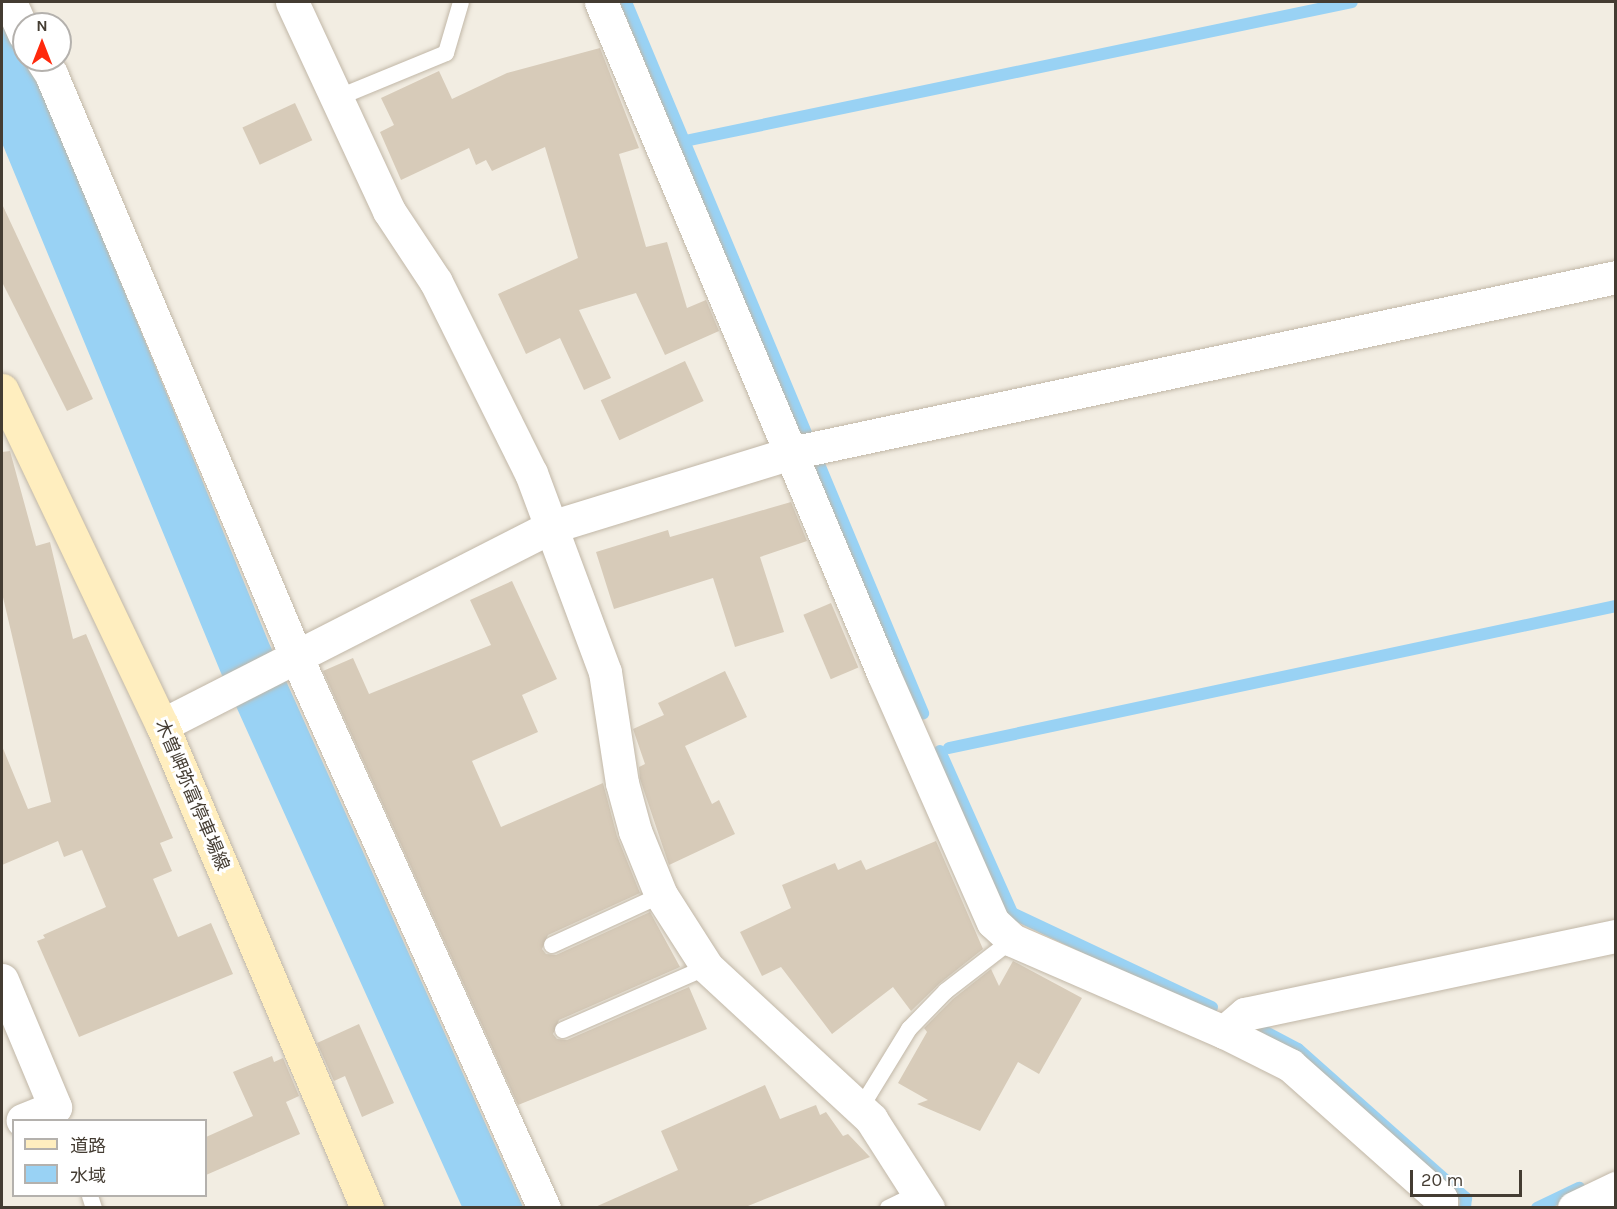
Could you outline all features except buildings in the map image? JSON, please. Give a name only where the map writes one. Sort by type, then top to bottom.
[{"type":"main road","name":"木曽岬弥富停車場線","points":[[2,390],[162,724],[367,1208]]},
{"type":"street","points":[[292,2],[389,212],[447,303],[531,473],[605,672],[622,783],[635,831],[661,895],[707,967],[871,1119],[923,1200]]},
{"type":"street","points":[[601,2],[805,450],[993,922],[1012,940],[1224,1032],[1290,1065],[1441,1199],[1441,1208]]},
{"type":"street","points":[[50,72],[291,658],[543,1208]]},
{"type":"street","points":[[162,724],[551,527],[805,450],[1616,277]]},
{"type":"street","points":[[1224,1032],[1245,1014],[1616,936]]},
{"type":"street","points":[[2,980],[58,1114],[28,1119]]},
{"type":"street","points":[[1574,1208],[1616,1188]]},
{"type":"lane","points":[[337,98],[446,53],[461,2]]},
{"type":"lane","points":[[552,945],[661,895]]},
{"type":"lane","points":[[860,1109],[909,1029],[946,991],[1012,940]]},
{"type":"lane","points":[[563,1030],[707,967]]},
{"type":"lane","points":[[888,1208],[923,1200]]},
{"type":"water","points":[[2,25],[12,40],[12,72],[33,72],[36,76],[269,643],[523,1207],[462,1207],[221,673],[2,143]]},
{"type":"waterway","points":[[626,2],[923,713]]},
{"type":"waterway","points":[[685,141],[1352,2]]},
{"type":"waterway","points":[[949,748],[1616,606]]},
{"type":"waterway","points":[[940,751],[1012,913],[1212,1007]]},
{"type":"waterway","points":[[1260,1029],[1298,1049],[1466,1198],[1465,1208]]},
{"type":"waterway","points":[[1537,1208],[1579,1188]]}]
